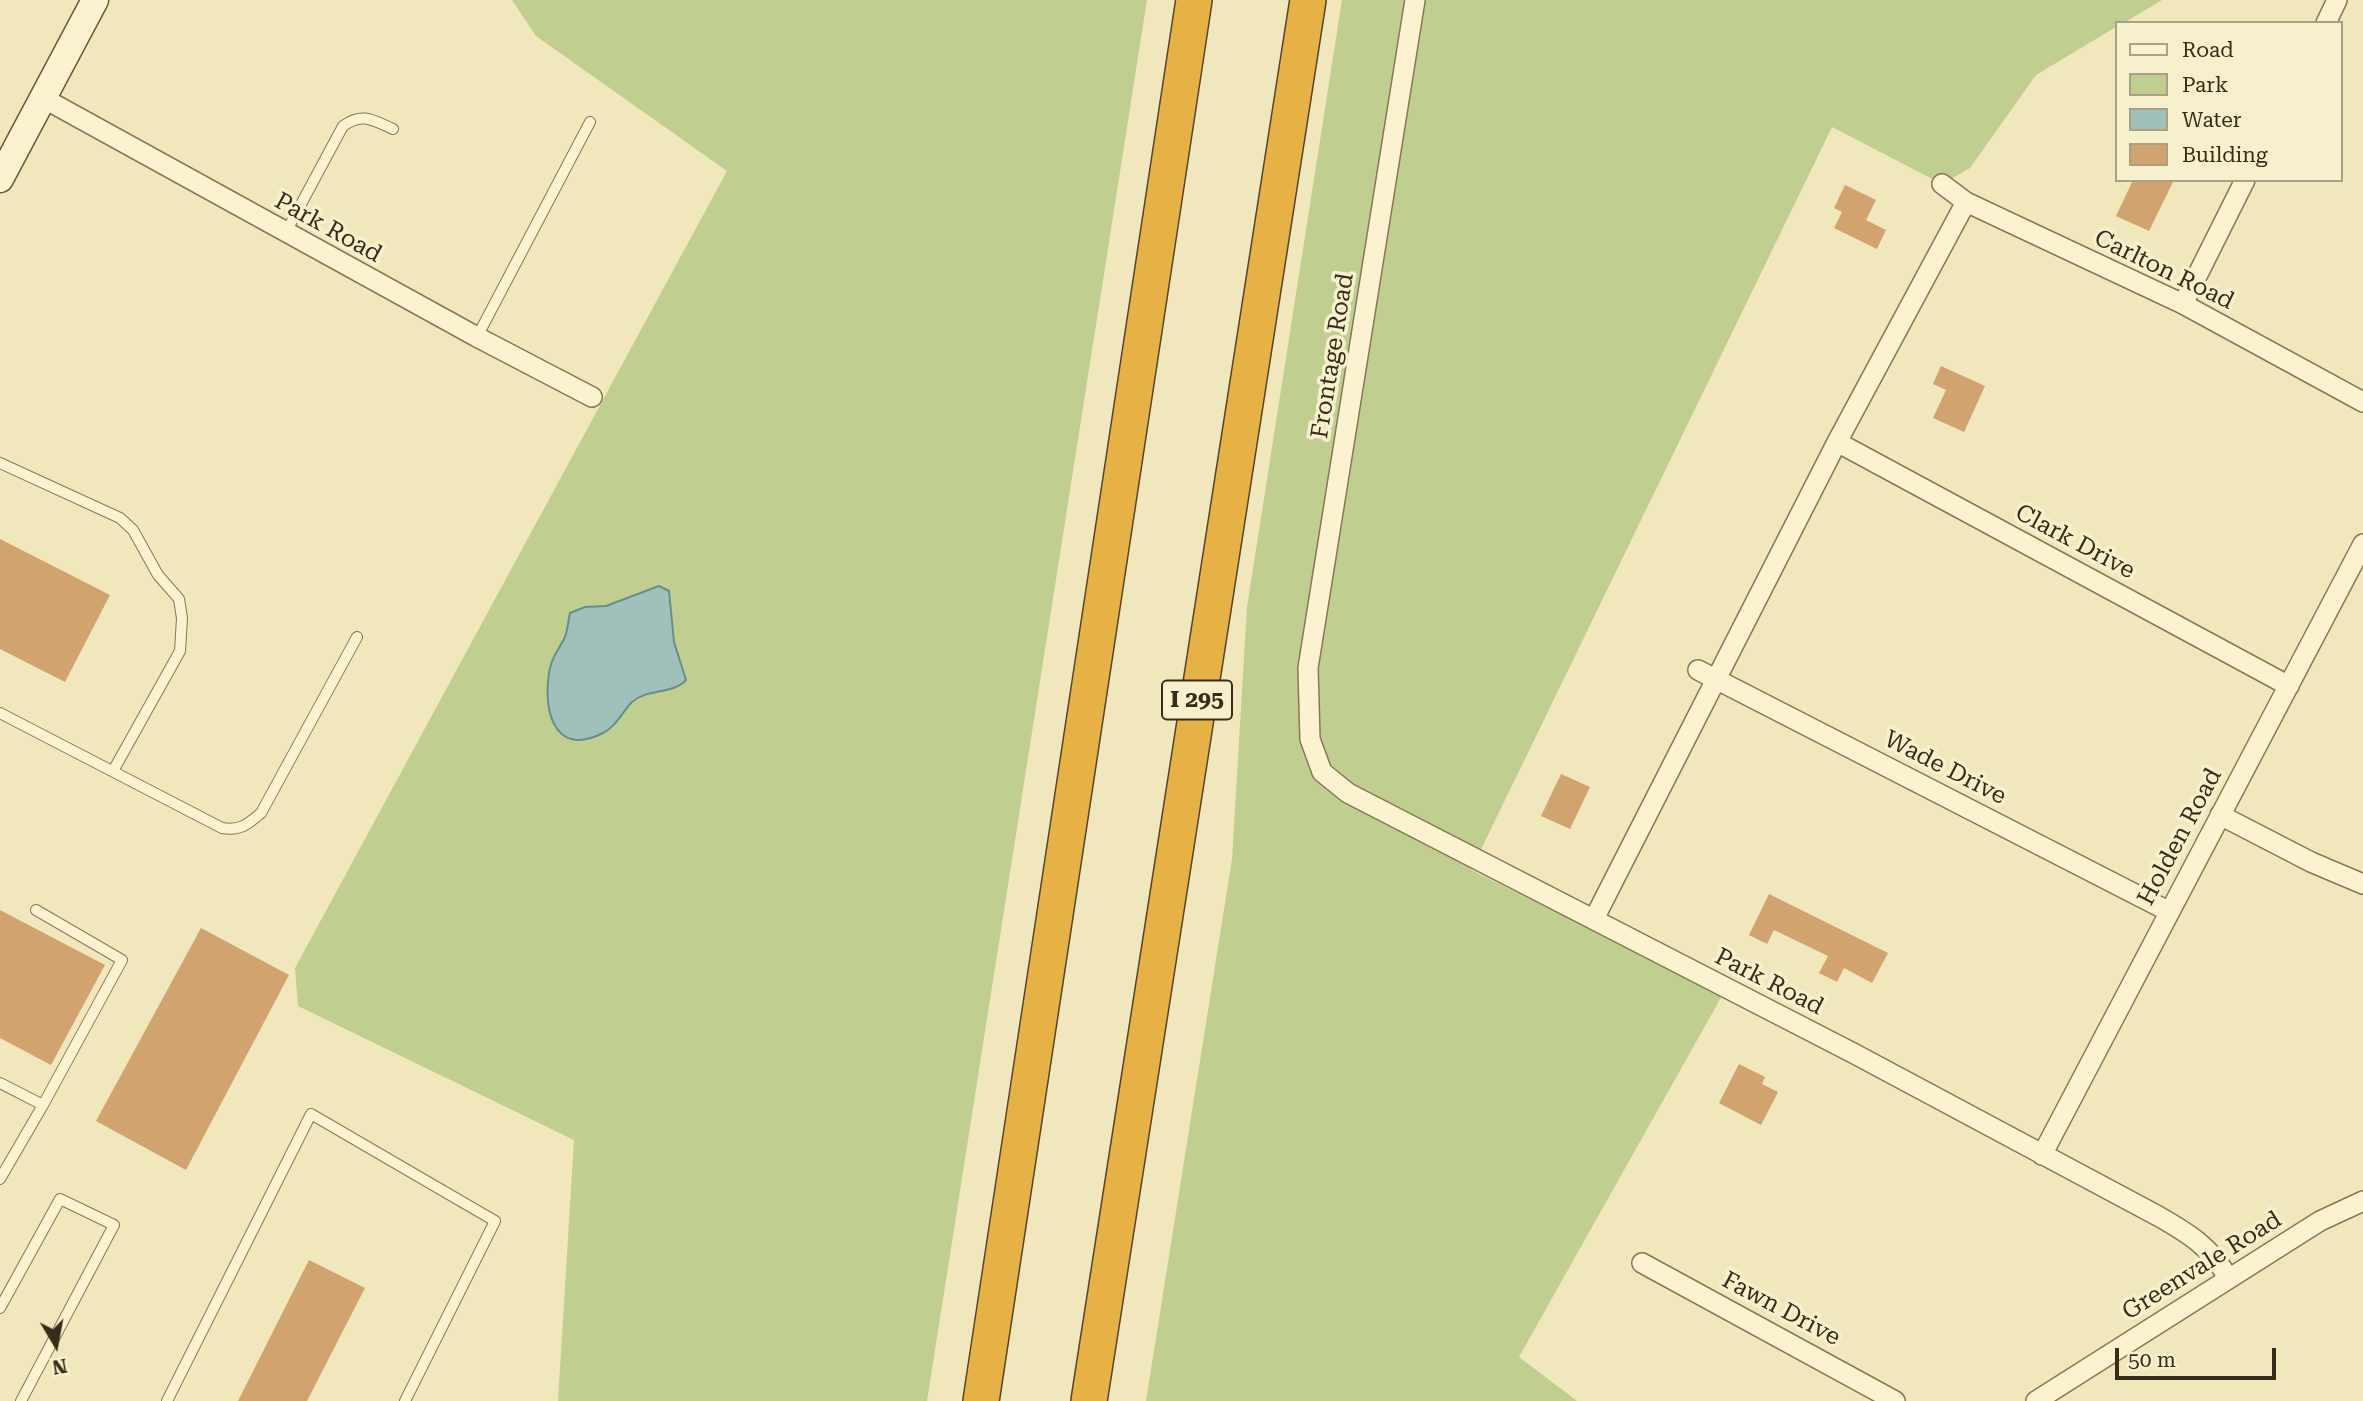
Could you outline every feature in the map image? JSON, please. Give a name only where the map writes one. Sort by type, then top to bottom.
[{"type":"highway","points":[[981,1401],[1194,0]]},
{"type":"highway","name":"I 295","points":[[1089,1401],[1308,0]]},
{"type":"street","points":[[0,179],[95,0]]},
{"type":"street","name":"Frontage Road","points":[[1308,719],[1308,668],[1415,0]]},
{"type":"street","points":[[2327,21],[2337,0]]},
{"type":"street","name":"Park Road","points":[[43,98],[477,337],[592,397]]},
{"type":"street","points":[[2183,304],[2244,182]]},
{"type":"street","name":"Carlton Road","points":[[1942,184],[1966,202],[2183,304],[2363,402]]},
{"type":"street","points":[[1594,919],[1837,442],[1966,202]]},
{"type":"street","name":"Clark Drive","points":[[1837,442],[2289,685]]},
{"type":"street","name":"Holden Road","points":[[2042,1155],[2363,544]]},
{"type":"street","name":"Wade Drive","points":[[1698,670],[2168,911]]},
{"type":"street","name":"Park Road","points":[[1308,719],[1310,739],[1322,772],[1348,793],[1594,919],[2195,1238],[2216,1257],[2228,1278]]},
{"type":"street","points":[[2220,815],[2311,862],[2363,884]]},
{"type":"street","name":"Greenvale Road","points":[[2036,1401],[2320,1221],[2363,1201]]},
{"type":"street","name":"Fawn Drive","points":[[1642,1263],[1895,1401]]},
{"type":"lane","points":[[286,232],[343,126],[354,118],[366,117],[393,129]]},
{"type":"lane","points":[[477,337],[590,122]]},
{"type":"lane","points":[[0,463],[120,518],[133,530],[158,575],[179,599],[180,651],[114,771]]},
{"type":"lane","points":[[0,713],[222,828],[234,830],[245,827],[261,813],[357,637]]},
{"type":"lane","points":[[0,1179],[122,960],[36,910]]},
{"type":"lane","points":[[0,1083],[43,1105]]},
{"type":"lane","points":[[167,1401],[311,1114],[495,1221],[405,1401]]},
{"type":"lane","points":[[0,1308],[60,1199],[114,1226],[20,1401]]},
{"type":"green space","points":[[512,0],[1147,0],[927,1401],[558,1401],[574,1140],[298,1006],[295,968],[727,171],[536,36]]},
{"type":"green space","points":[[1342,0],[2162,0],[2127,21],[2114,21],[2114,28],[2036,75],[1970,168],[1942,184],[1832,127],[1471,870],[1723,994],[1519,1357],[1577,1401],[1146,1401],[1232,859],[1247,607]]},
{"type":"water","points":[[659,586],[669,591],[674,642],[686,680],[674,688],[638,698],[612,727],[603,733],[586,739],[572,739],[562,734],[554,724],[550,712],[548,683],[551,664],[565,636],[570,613],[585,607],[606,606]]},
{"type":"building","points":[[2132,182],[2173,182],[2149,231],[2116,216]]},
{"type":"building","points":[[1845,185],[1876,200],[1866,220],[1886,230],[1877,249],[1834,228],[1842,212],[1834,208]]},
{"type":"building","points":[[1941,366],[1985,386],[1964,432],[1933,418],[1946,390],[1933,384]]},
{"type":"building","points":[[0,539],[110,595],[65,682],[0,649]]},
{"type":"building","points":[[1561,774],[1590,787],[1570,829],[1541,816]]},
{"type":"building","points":[[1769,894],[1888,953],[1872,983],[1844,968],[1837,982],[1819,973],[1828,956],[1774,930],[1767,944],[1749,935]]},
{"type":"building","points":[[0,910],[105,965],[51,1065],[0,1038]]},
{"type":"building","points":[[201,928],[289,975],[186,1170],[96,1121]]},
{"type":"building","points":[[1739,1064],[1765,1077],[1762,1084],[1778,1092],[1761,1125],[1719,1103]]},
{"type":"building","points":[[309,1260],[365,1288],[307,1401],[238,1401]]}]
